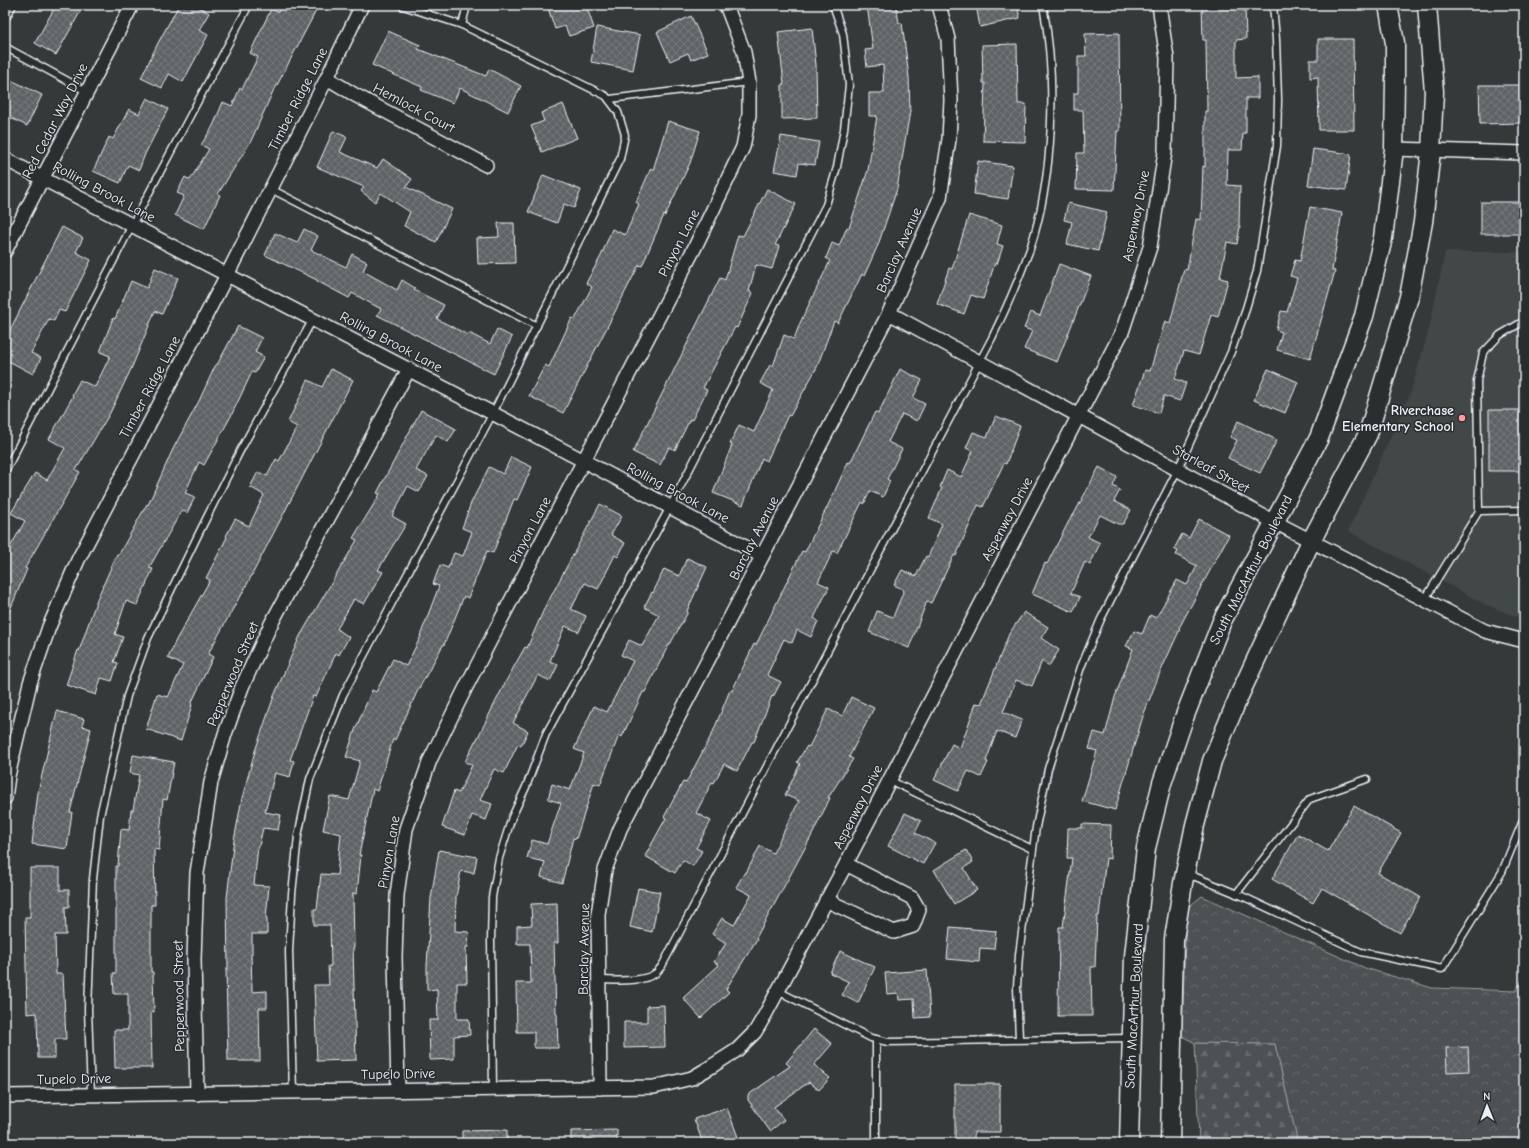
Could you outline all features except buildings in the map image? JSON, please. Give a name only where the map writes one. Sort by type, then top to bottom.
[{"type":"main road","name":"South MacArthur Boulevard","points":[[1129,1143],[1134,956],[1146,848],[1162,783],[1184,718],[1222,621],[1319,438],[1364,316],[1383,238],[1394,149],[1394,43],[1388,5]]},
{"type":"main road","points":[[1170,1143],[1174,939],[1195,825],[1212,761],[1239,696],[1311,541],[1368,434],[1409,296],[1423,222],[1431,151],[1434,92],[1427,5]]},
{"type":"street","name":"Red Cedar Way Drive","points":[[5,251],[132,5]]},
{"type":"street","name":"Timber Ridge Lane","points":[[5,798],[8,776],[30,683],[49,627],[78,560],[271,189],[362,5]]},
{"type":"street","name":"Pinyon Lane","points":[[398,1090],[394,957],[397,895],[406,829],[430,760],[467,685],[695,246],[744,147],[749,115],[749,82],[744,52],[726,5]]},
{"type":"street","name":"Barclay Avenue","points":[[600,1088],[598,914],[605,870],[620,829],[889,313],[940,198],[949,139],[951,100],[948,39],[939,5]]},
{"type":"street","name":"Aspenway Drive","points":[[765,1015],[846,864],[1122,332],[1150,247],[1165,152],[1167,58],[1159,5]]},
{"type":"street","name":"Hemlock Court","points":[[327,78],[355,95],[486,165]]},
{"type":"street","points":[[1394,149],[1524,153]]},
{"type":"street","name":"Rolling Brook Lane","points":[[5,159],[493,413],[762,556]]},
{"type":"street","name":"Starleaf Street","points":[[889,313],[1311,541],[1485,631],[1524,641]]},
{"type":"street","name":"Pepperwood Street","points":[[197,1094],[194,959],[197,873],[211,782],[224,734],[242,687],[271,624],[409,369]]},
{"type":"street","points":[[826,900],[894,932],[913,926],[919,910],[912,898],[846,864]]},
{"type":"street","name":"Tupelo Drive","points":[[5,1096],[654,1087],[692,1078],[737,1050],[755,1032],[765,1015]]},
{"type":"lane","points":[[5,20],[13,5]]},
{"type":"lane","points":[[5,472],[132,225],[249,5]]},
{"type":"lane","points":[[293,1092],[289,951],[292,894],[298,836],[310,779],[343,695],[493,413],[537,326],[620,159],[625,135],[618,112],[610,99],[606,96],[462,25],[400,5]]},
{"type":"lane","points":[[462,25],[467,5]]},
{"type":"lane","points":[[493,1089],[491,941],[492,897],[499,858],[512,817],[526,787],[546,734],[670,507],[826,205],[837,167],[844,130],[849,85],[842,34],[833,5]]},
{"type":"lane","points":[[598,980],[630,980],[647,978],[656,973],[662,966],[980,361],[1012,295],[1030,248],[1041,206],[1048,158],[1052,111],[1051,67],[1044,5]]},
{"type":"lane","points":[[1019,1040],[1017,987],[1019,955],[1032,849],[1048,769],[1081,667],[1101,619],[1178,469],[1231,352],[1257,271],[1277,146],[1278,99],[1273,5]]},
{"type":"lane","points":[[5,47],[88,92]]},
{"type":"lane","points":[[610,99],[749,82]]},
{"type":"lane","points":[[271,189],[537,326]]},
{"type":"lane","points":[[91,1095],[88,1009],[93,879],[100,816],[127,696],[148,638],[198,535],[240,452],[313,319]]},
{"type":"lane","points":[[1425,599],[1479,510],[1477,382],[1483,353],[1500,335],[1524,321]]},
{"type":"lane","points":[[1479,510],[1524,510]]},
{"type":"lane","points":[[1236,894],[1310,799],[1367,779]]},
{"type":"lane","points":[[889,780],[1032,849]]},
{"type":"lane","points":[[1185,873],[1236,894],[1361,952],[1442,969],[1502,872],[1524,818]]},
{"type":"lane","points":[[778,991],[871,1038],[888,1042],[1131,1038]]},
{"type":"lane","points":[[876,1039],[876,1143]]},
{"type":"shaded area","name":"Riverchase Elementary School","points":[[1445,252],[1524,252],[1524,617],[1517,617],[1484,604],[1348,531],[1410,394],[1429,329]]},
{"type":"green space","points":[[1202,896],[1365,968],[1432,988],[1516,991],[1524,976],[1524,1143],[1298,1143],[1275,1044],[1195,1043],[1182,1036],[1186,909]]},
{"type":"green space","points":[[1195,1043],[1275,1044],[1298,1143],[1199,1143]]},
{"type":"place","name":"Riverchase Elementary School","points":[[1462,418]]}]
